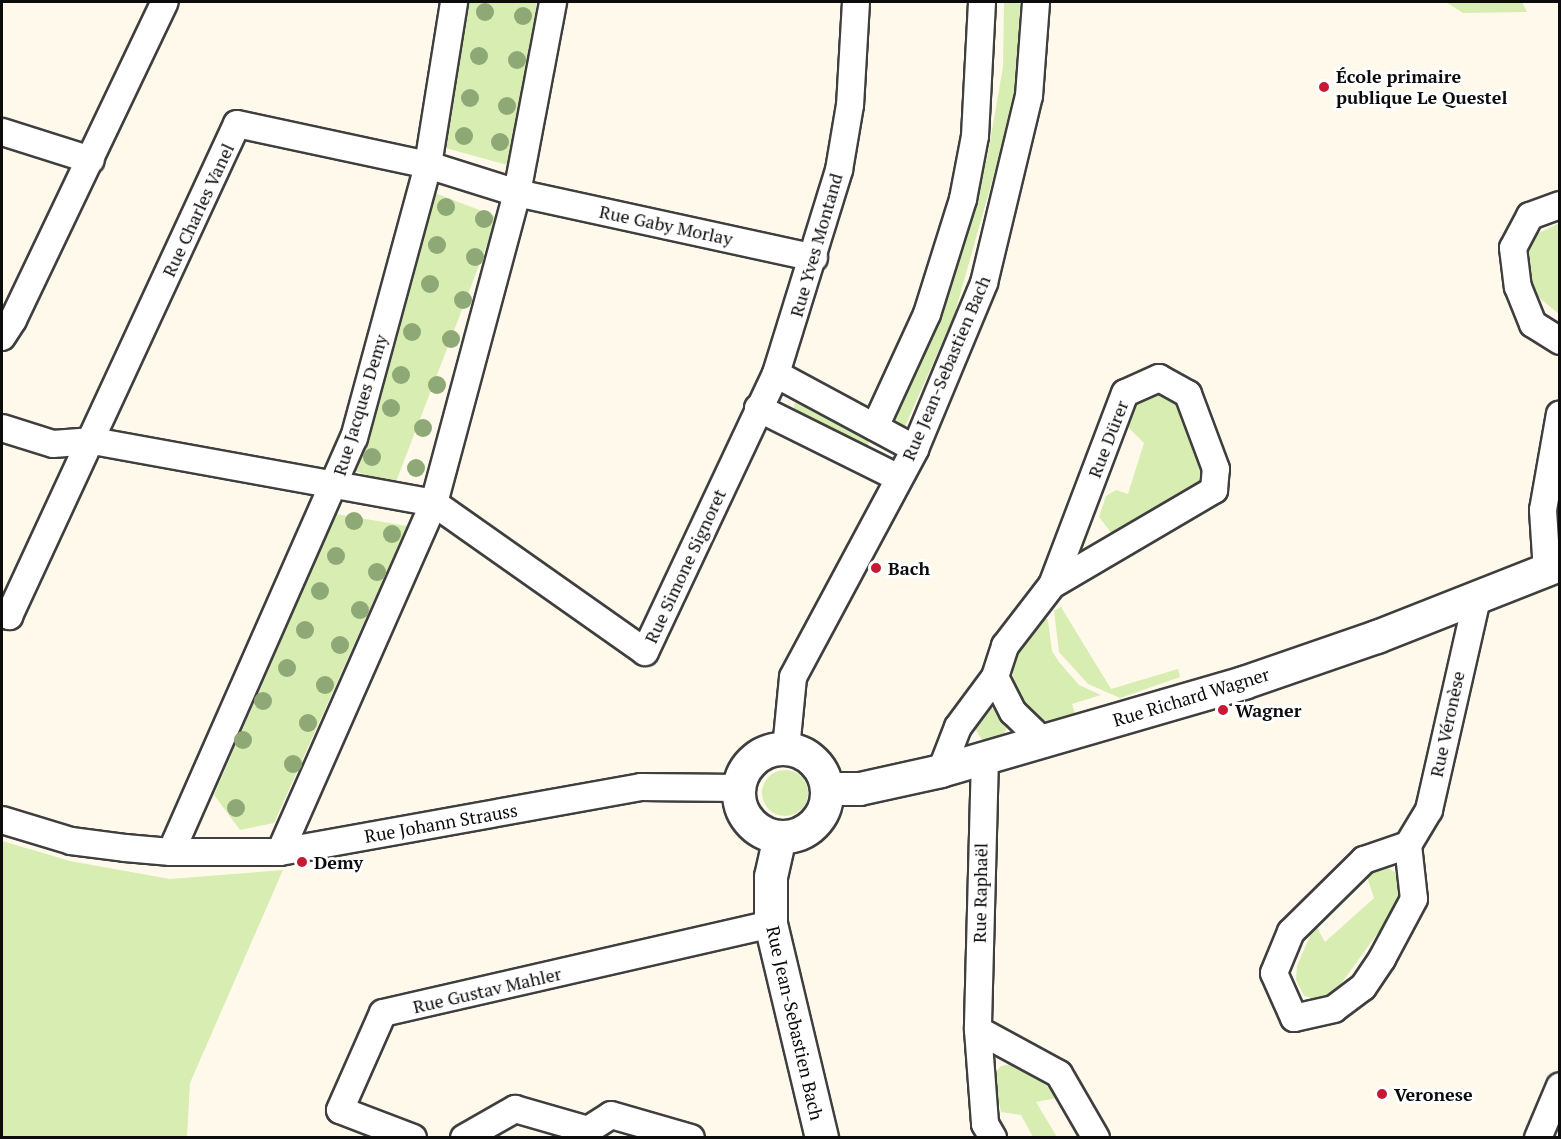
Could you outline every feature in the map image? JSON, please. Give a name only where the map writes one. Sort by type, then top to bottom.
[{"type":"street","points":[[2,337],[91,160],[165,2]]},
{"type":"street","name":"Rue Jacques Demy","points":[[171,852],[336,485],[354,438],[429,165],[454,2]]},
{"type":"street","points":[[280,852],[434,503],[517,192],[553,2]]},
{"type":"street","name":"Rue Yves Montand","points":[[776,374],[814,258],[839,170],[850,105],[856,2]]},
{"type":"street","points":[[875,427],[927,314],[963,199],[975,136],[982,2]]},
{"type":"street","name":"Rue Jean-Sebastien Bach","points":[[786,749],[793,677],[915,449],[984,283],[1029,96],[1036,2]]},
{"type":"street","name":"Rue Charles Vanel","points":[[2,613],[9,616],[93,441],[237,124],[429,165]]},
{"type":"street","points":[[2,132],[91,160]]},
{"type":"street","name":"Rue Gaby Morlay","points":[[429,165],[517,192],[814,258]]},
{"type":"street","points":[[1560,205],[1530,216],[1513,248],[1518,287],[1533,324],[1560,341]]},
{"type":"street","points":[[776,374],[915,449]]},
{"type":"street","name":"Rue Simone Signoret","points":[[434,503],[645,652],[776,374]]},
{"type":"street","name":"Rue Dürer","points":[[940,771],[957,727],[995,677],[1005,646],[1052,585],[1125,393],[1159,378],[1188,394],[1216,469],[1214,490],[1052,585]]},
{"type":"street","points":[[758,408],[898,478]]},
{"type":"street","points":[[1555,570],[1543,510],[1560,414]]},
{"type":"street","points":[[2,428],[53,444],[93,441],[434,503]]},
{"type":"street","name":"Rue Richard Wagner","points":[[828,789],[860,789],[940,771],[1244,683],[1555,570]]},
{"type":"street","name":"Rue Véronèse","points":[[1408,845],[1429,810],[1476,599]]},
{"type":"street","points":[[995,677],[1013,712],[1042,740]]},
{"type":"street","points":[[786,749],[814,761],[828,789],[826,804],[809,829],[780,837],[754,826],[746,815],[739,788],[743,775],[755,759],[773,750],[786,749]]},
{"type":"street","name":"Rue Raphaël","points":[[986,757],[978,1030],[985,1124],[993,1137]]},
{"type":"street","name":"Rue Johann Strauss","points":[[2,820],[70,841],[171,852],[280,852],[641,787],[739,788]]},
{"type":"street","name":"Rue Jean-Sebastien Bach","points":[[780,837],[771,877],[771,924],[822,1137]]},
{"type":"street","points":[[1408,845],[1414,899],[1382,960],[1363,987],[1334,1009],[1294,1018],[1274,973],[1292,932],[1364,860],[1408,845]]},
{"type":"street","name":"Rue Gustav Mahler","points":[[413,1137],[340,1110],[383,1013],[771,924]]},
{"type":"street","points":[[978,1030],[1059,1074],[1096,1137]]},
{"type":"street","points":[[1538,1137],[1560,1086]]},
{"type":"street","points":[[464,1137],[514,1110],[588,1130],[611,1115],[691,1137]]},
{"type":"green space","points":[[467,2],[537,2],[511,166],[442,147]]},
{"type":"green space","points":[[1004,2],[1020,2],[1017,77],[1009,121],[954,316],[902,433],[890,425],[937,324],[987,159],[1003,67]]},
{"type":"green space","points":[[1446,2],[1522,2],[1527,12],[1463,13]]},
{"type":"green space","points":[[435,193],[498,217],[394,486],[332,462]]},
{"type":"green space","points":[[1559,223],[1559,314],[1531,291],[1524,255],[1535,235]]},
{"type":"green space","points":[[1156,393],[1176,405],[1203,459],[1203,472],[1195,489],[1113,535],[1099,517],[1106,496],[1116,490],[1128,494],[1144,443],[1129,428],[1127,416],[1136,400]]},
{"type":"green space","points":[[801,400],[869,438],[868,448],[865,450],[792,413],[795,403]]},
{"type":"green space","points":[[336,514],[407,526],[274,823],[240,830],[214,795]]},
{"type":"green space","points":[[1061,607],[1111,689],[1178,669],[1180,677],[1120,698],[1088,684],[1059,652],[1054,611]]},
{"type":"green space","points":[[1043,616],[1048,620],[1052,651],[1059,662],[1079,685],[1101,695],[1072,704],[1076,717],[1058,723],[1036,719],[1024,711],[1011,688],[1015,656]]},
{"type":"green space","points":[[989,706],[1006,718],[1008,726],[1003,735],[982,740],[974,727]]},
{"type":"green space","points":[[785,770],[794,771],[801,777],[807,784],[807,802],[801,809],[794,815],[785,816],[776,815],[769,809],[763,802],[762,793],[763,784],[769,777],[776,771]]},
{"type":"green space","points":[[2,841],[70,861],[170,879],[283,870],[190,1083],[187,1137],[2,1137]]},
{"type":"green space","points":[[1386,867],[1400,875],[1406,894],[1335,992],[1319,1000],[1304,996],[1296,980],[1297,966],[1315,924],[1325,942],[1374,898],[1366,874]]},
{"type":"green space","points":[[1015,1063],[1062,1097],[1036,1102],[1057,1137],[1033,1137],[1021,1115],[1001,1112],[994,1074],[1001,1066]]},
{"type":"place","name":"École primaire publique Le Questel","points":[[1324,87]]},
{"type":"place","name":"Bach","points":[[876,568]]},
{"type":"place","name":"Wagner","points":[[1223,710]]},
{"type":"place","name":"Demy","points":[[302,862]]},
{"type":"place","name":"Veronese","points":[[1382,1094]]}]
